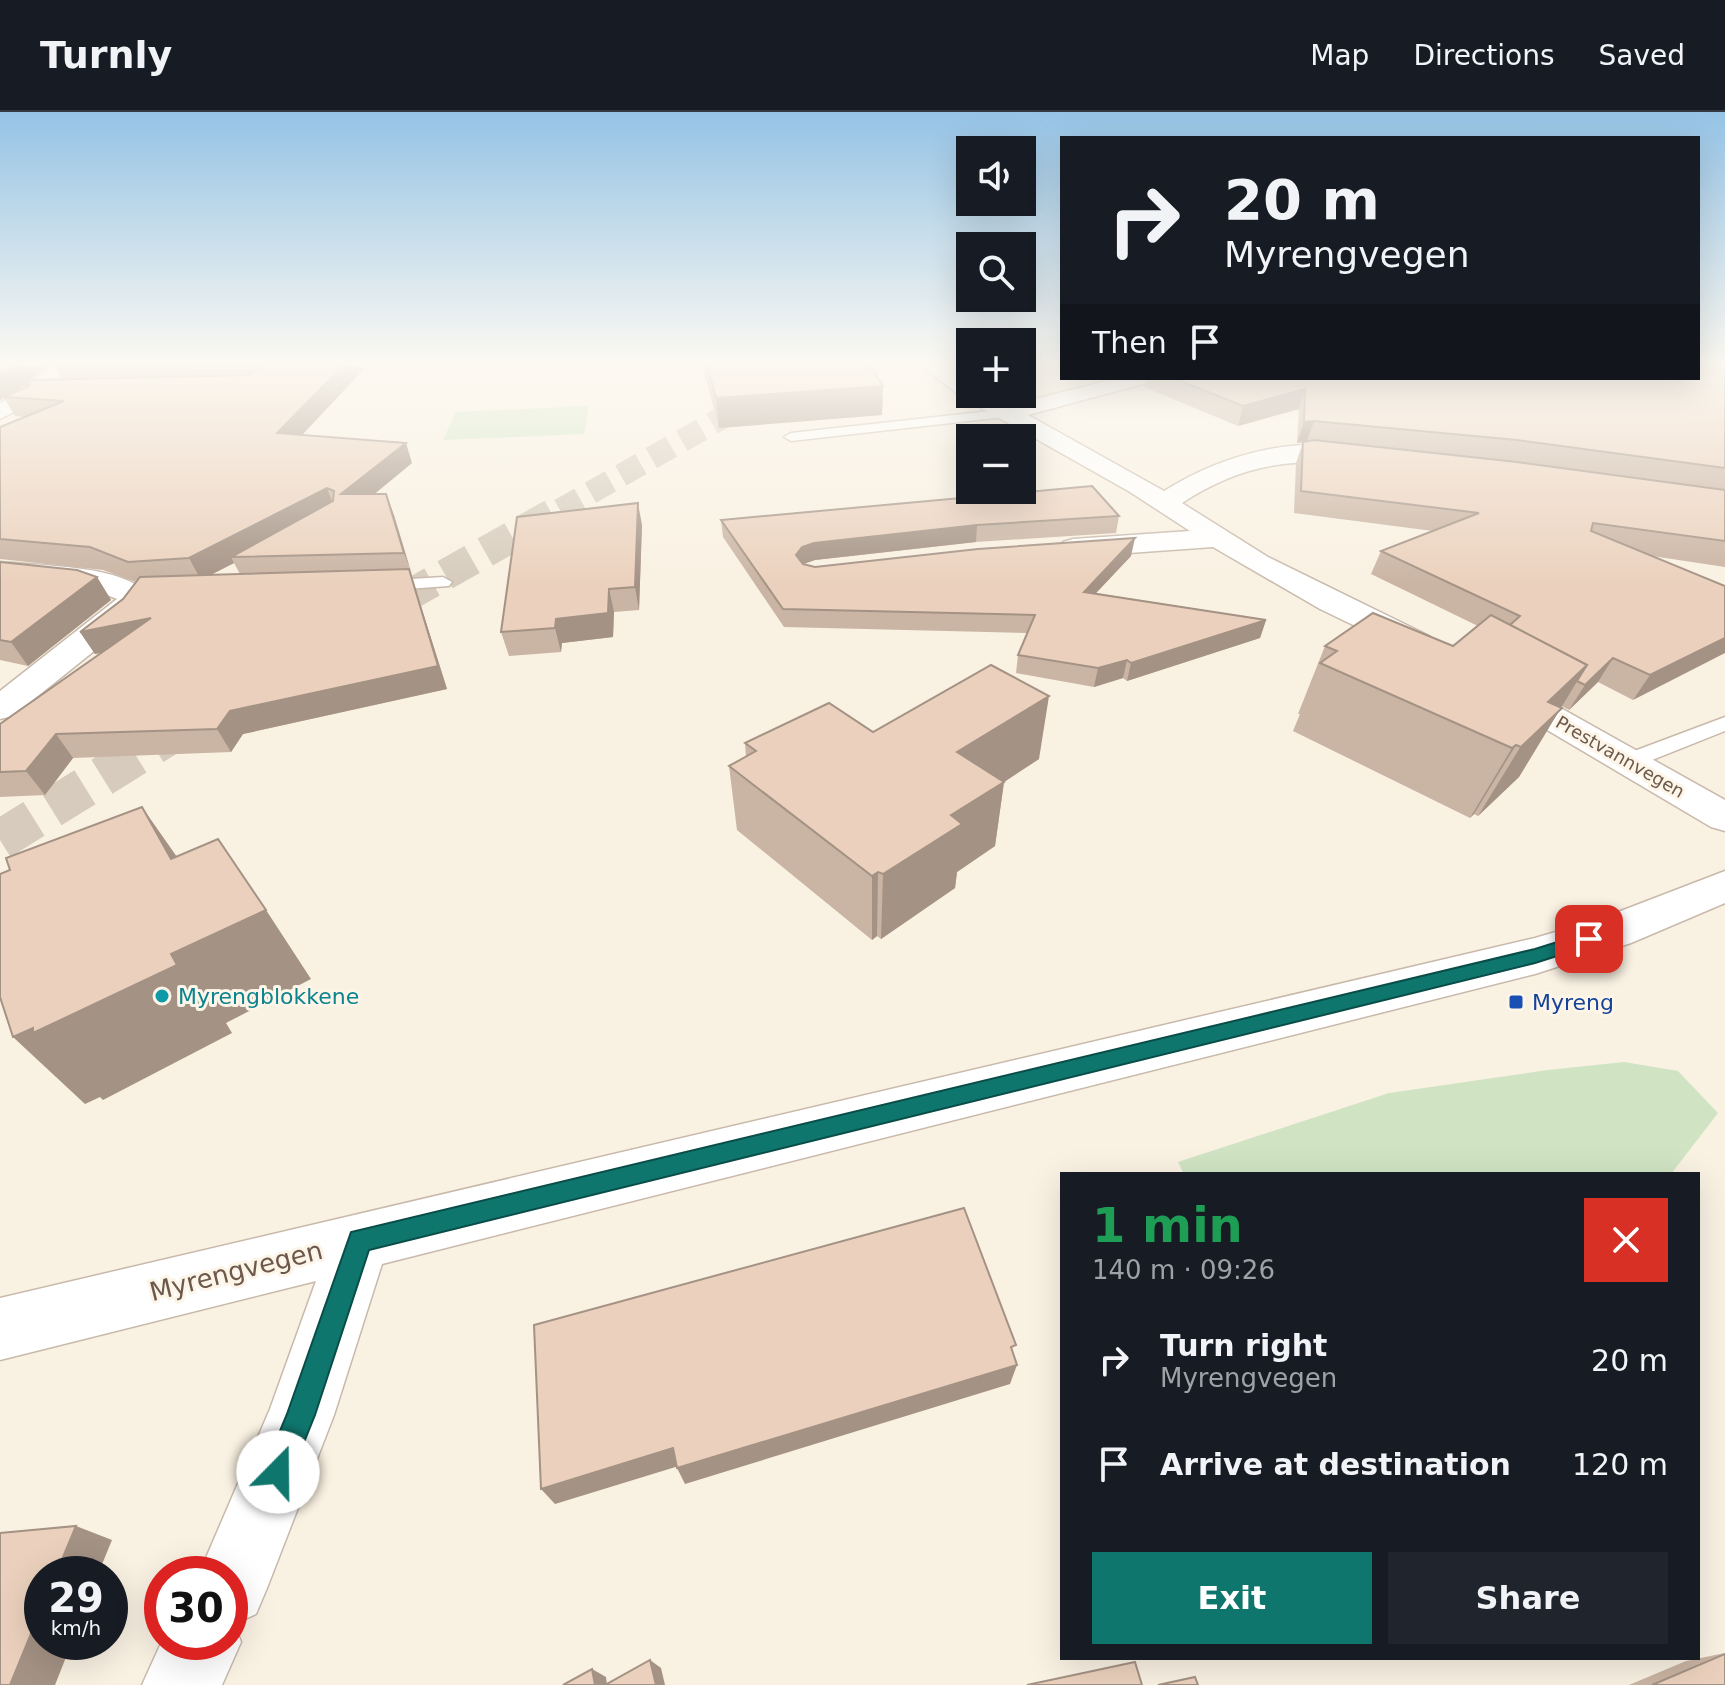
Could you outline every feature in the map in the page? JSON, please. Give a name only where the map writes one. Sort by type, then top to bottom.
[{"type":"street","name":"Prestvannvegen","points":[[1052,438],[1331,602],[1456,663],[1725,818]]},
{"type":"street","points":[[1163,503],[1206,475],[1238,462],[1307,451],[1380,457]]},
{"type":"street","points":[[1039,550],[1218,538]]},
{"type":"street","points":[[0,571],[97,582],[139,592],[123,612],[0,708]]},
{"type":"street","name":"Myrengvegen","points":[[0,1329],[1535,956],[1615,931],[1725,886]]},
{"type":"street","points":[[243,1556],[301,1415],[360,1241]]},
{"type":"street","points":[[181,1685],[194,1660]]},
{"type":"lane","points":[[355,587],[443,582]]},
{"type":"lane","points":[[1629,761],[1725,723]]},
{"type":"green space","points":[[1624,1062],[1678,1071],[1718,1113],[1673,1172],[1183,1172],[1178,1162],[1389,1093]]},
{"type":"building","points":[[0,438],[347,438],[406,443],[341,494],[386,494],[404,553],[231,557],[333,501],[334,491],[327,488],[189,558],[128,562],[90,547],[0,539]]},
{"type":"building","points":[[1500,438],[1725,438],[1725,468]]},
{"type":"building","points":[[1314,440],[1517,462],[1725,490],[1725,541],[1593,523],[1591,531],[1725,586],[1725,638],[1650,675],[1613,658],[1585,685],[1577,681],[1587,665],[1510,625],[1520,616],[1381,551],[1479,513],[1301,491],[1303,442]]},
{"type":"building","points":[[1092,486],[1119,516],[977,525],[814,543],[802,547],[796,555],[803,564],[815,567],[978,549],[1135,538],[1084,592],[1266,620],[1131,663],[1127,660],[1098,668],[1018,655],[1035,615],[783,609],[721,520],[956,498],[956,504],[1036,504],[1036,491]]},
{"type":"building","points":[[638,503],[635,587],[609,589],[608,613],[556,619],[555,628],[501,632],[517,517]]},
{"type":"building","points":[[0,562],[77,570],[97,577],[11,642],[0,640]]},
{"type":"building","points":[[409,569],[438,666],[230,711],[217,729],[56,734],[26,771],[0,772],[0,724],[151,618],[80,632],[123,599],[140,577]]},
{"type":"building","points":[[1373,613],[1453,646],[1491,615],[1587,665],[1548,702],[1562,708],[1521,747],[1516,745],[1512,748],[1320,663],[1337,651],[1325,646]]},
{"type":"building","points":[[991,665],[1049,696],[957,752],[1004,782],[951,815],[962,824],[883,874],[878,872],[872,876],[729,766],[756,751],[745,743],[829,703],[873,732]]},
{"type":"building","points":[[142,807],[171,859],[218,839],[266,910],[171,954],[177,965],[33,1033],[33,1028],[13,1037],[0,997],[0,874],[10,870],[6,858]]},
{"type":"building","points":[[964,1208],[1016,1345],[1011,1347],[1017,1365],[677,1468],[673,1448],[541,1489],[534,1325]]},
{"type":"building","points":[[76,1526],[64,1556],[24,1556],[24,1651],[10,1685],[0,1685],[0,1533]]},
{"type":"building","points":[[1725,1654],[1725,1685],[1652,1685]]},
{"type":"building","points":[[650,1660],[656,1685],[605,1685]]},
{"type":"building","points":[[1135,1662],[1142,1685],[1027,1685]]},
{"type":"building","points":[[592,1669],[595,1685],[563,1685]]},
{"type":"building","points":[[1195,1677],[1198,1685],[1158,1685]]},
{"type":"tunnel","points":[[560,510],[686,438]]},
{"type":"tunnel","points":[[365,620],[563,508]]},
{"type":"tunnel","points":[[0,840],[185,725]]},
{"type":"place","name":"Myrengblokkene","points":[[162,996]]},
{"type":"place","name":"Myreng","points":[[1516,1002]]},
{"type":"route","points":[[278,1472],[301,1415],[360,1241],[1178,1044],[1535,956],[1589,939]]}]
